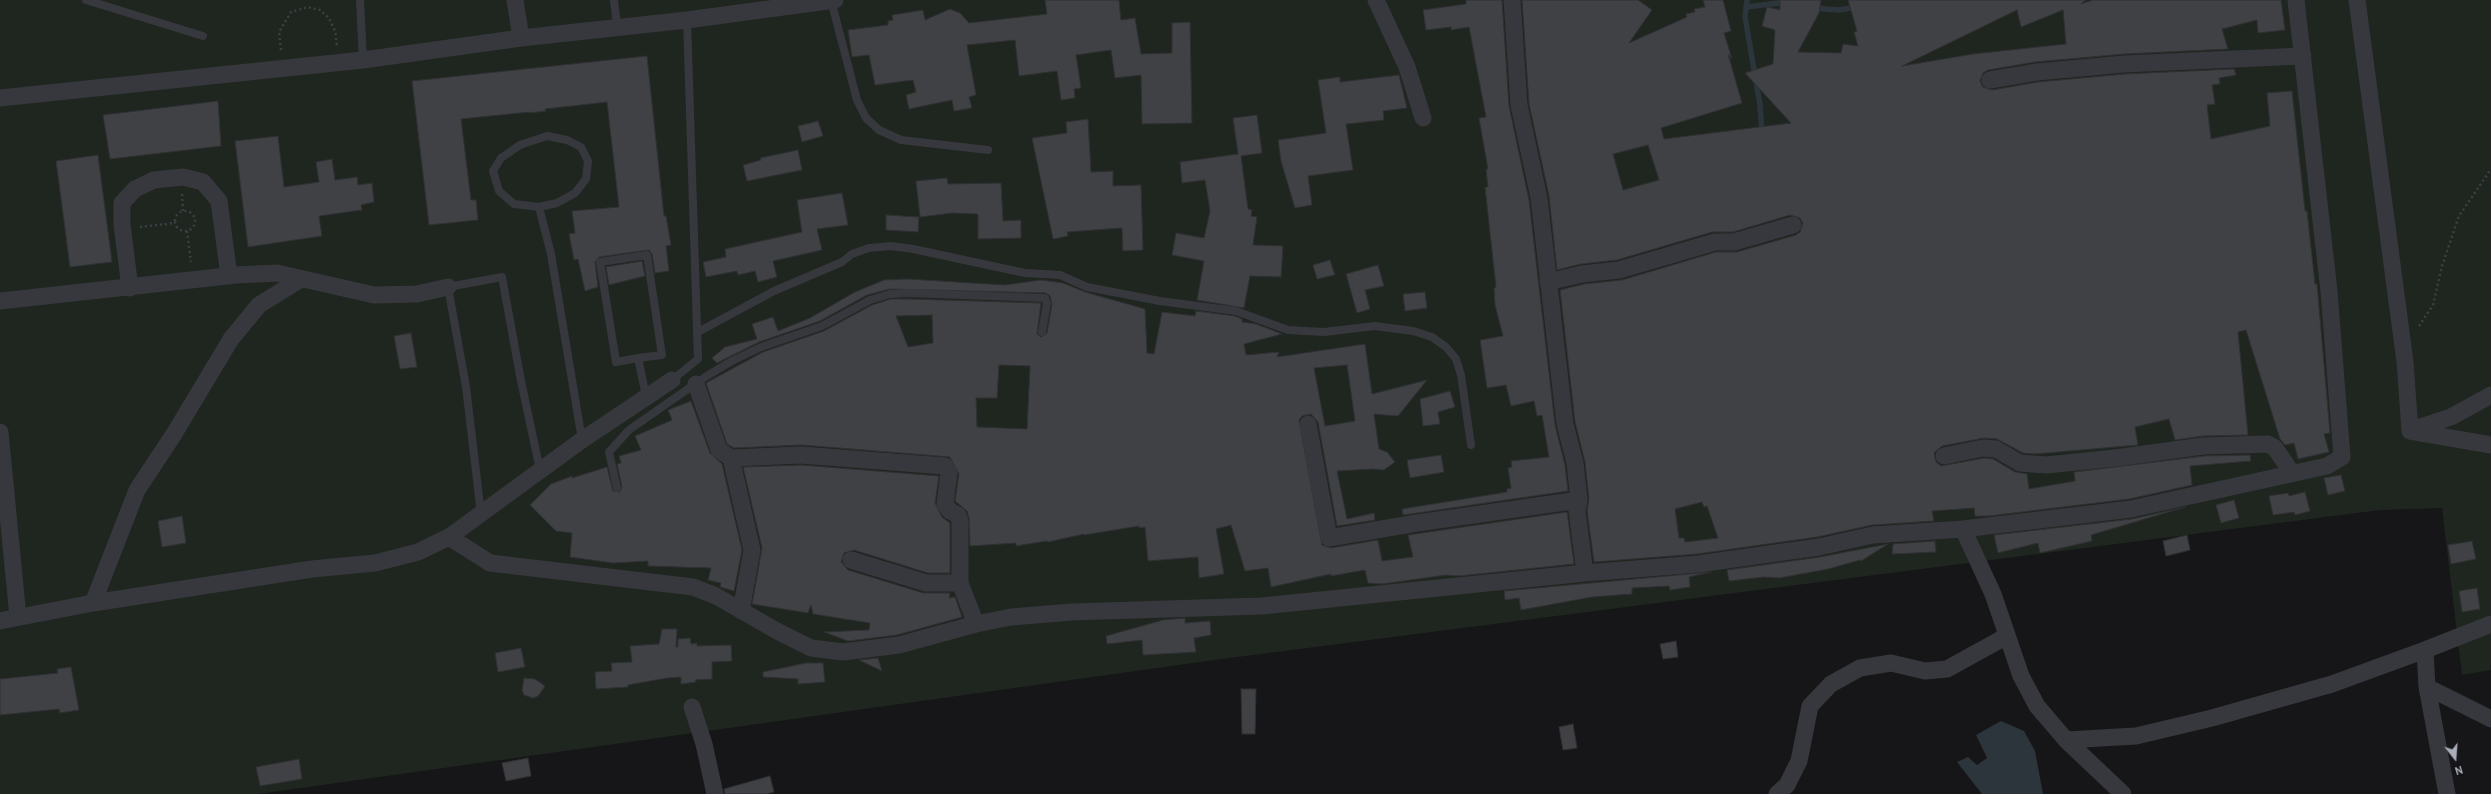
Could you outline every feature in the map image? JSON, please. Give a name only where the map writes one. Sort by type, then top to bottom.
[{"type":"street","points":[[515,0],[521,38]]},
{"type":"street","points":[[0,98],[363,60],[521,38],[617,26],[687,20],[835,0]]},
{"type":"street","points":[[1376,0],[1407,67],[1423,118]]},
{"type":"street","points":[[1512,0],[1518,105],[1539,198],[1565,424],[1575,464],[1579,500],[1577,511],[1583,541],[1585,573]]},
{"type":"street","points":[[450,537],[490,563],[693,587],[716,596],[811,648],[843,652],[899,645],[976,624],[1011,617],[1072,612],[1162,611],[1270,606],[1585,573],[1698,564],[1819,547],[1873,536],[1963,530],[2131,509],[2327,466],[2342,457],[2329,291],[2296,0]]},
{"type":"street","points":[[2357,0],[2405,362],[2410,431]]},
{"type":"street","points":[[1990,80],[2037,72],[2124,64],[2303,56]]},
{"type":"street","points":[[130,288],[122,225],[122,203],[135,190],[154,180],[182,177],[203,182],[220,201],[229,276]]},
{"type":"street","points":[[1548,282],[1582,274],[1619,270],[1708,244],[1734,242],[1793,225]]},
{"type":"street","points":[[0,301],[229,276],[277,273],[374,295],[417,294],[448,287]]},
{"type":"street","points":[[93,603],[137,490],[174,434],[231,339],[259,306],[301,279]]},
{"type":"street","points":[[0,621],[93,603],[312,569],[375,563],[418,552],[450,537],[582,440],[672,380]]},
{"type":"street","points":[[696,384],[719,450],[731,458],[802,455],[942,464],[948,469],[949,473],[944,504],[950,511],[958,516],[960,521],[960,583],[976,624]]},
{"type":"street","points":[[2410,431],[2451,417],[2491,394]]},
{"type":"street","points":[[1308,424],[1329,538],[1449,518],[1579,500]]},
{"type":"street","points":[[2410,431],[2491,445]]},
{"type":"street","points":[[0,432],[18,617]]},
{"type":"street","points":[[1944,456],[1983,448],[1996,449],[2020,463],[2046,465],[2115,458],[2203,446],[2268,444],[2275,448],[2292,473]]},
{"type":"street","points":[[731,458],[752,550],[741,611]]},
{"type":"street","points":[[1963,530],[1993,594],[2021,676],[2037,706],[2066,740],[2123,794]]},
{"type":"street","points":[[852,560],[926,583],[960,583]]},
{"type":"street","points":[[2066,740],[2136,736],[2212,718],[2332,684],[2491,624]]},
{"type":"street","points":[[1777,794],[1787,785],[1799,761],[1810,706],[1831,684],[1860,668],[1891,663],[1925,671],[1947,669],[2007,636]]},
{"type":"street","points":[[2425,650],[2427,687],[2447,794]]},
{"type":"street","points":[[2427,687],[2491,719]]},
{"type":"street","points":[[692,707],[704,744],[715,794]]},
{"type":"lane","points":[[86,0],[203,36]]},
{"type":"lane","points":[[360,0],[363,60]]},
{"type":"lane","points":[[614,0],[617,26]]},
{"type":"lane","points":[[831,0],[857,100],[866,118],[879,130],[901,140],[988,150]]},
{"type":"lane","points":[[672,380],[698,359],[687,20]]},
{"type":"lane","points":[[547,136],[567,140],[581,146],[588,161],[586,178],[574,193],[557,203],[539,207],[514,204],[499,191],[493,171],[501,158],[520,145],[547,136]]},
{"type":"lane","points":[[539,207],[551,254],[582,440]]},
{"type":"lane","points":[[698,332],[774,291],[842,262],[852,254],[869,248],[891,246],[913,249],[1025,272],[1060,275],[1087,287],[1160,301],[1236,311],[1288,330],[1324,332],[1375,326],[1413,331],[1432,337],[1446,347],[1456,359],[1462,375],[1471,445]]},
{"type":"lane","points":[[647,255],[662,355],[638,358],[616,362],[600,262],[647,255]]},
{"type":"lane","points":[[481,514],[466,387],[448,287],[502,277],[521,381],[540,470]]},
{"type":"lane","points":[[617,488],[609,452],[629,430],[732,361],[761,347],[822,326],[854,308],[890,294],[1045,298],[1046,303],[1042,332]]},
{"type":"lane","points":[[638,358],[646,396]]},
{"type":"path","points":[[284,69],[279,32],[291,12],[308,7],[320,10],[329,18],[335,31],[338,62]]},
{"type":"path","points":[[2417,328],[2433,305],[2442,266],[2459,216],[2491,169]]},
{"type":"path","points":[[174,191],[186,192]]},
{"type":"path","points":[[182,192],[183,211]]},
{"type":"path","points":[[183,211],[188,211],[195,218],[192,228],[187,231],[179,229],[175,223],[178,214],[183,211]]},
{"type":"path","points":[[138,235],[137,225],[175,223]]},
{"type":"path","points":[[187,231],[192,280]]},
{"type":"shaded area","points":[[0,0],[2491,0],[2491,670],[2462,675],[2442,508],[2380,510],[1214,660],[258,794],[0,794]]},
{"type":"shaded area","points":[[2001,721],[2024,731],[2035,751],[2043,794],[1982,794],[1957,762],[1968,757],[1977,765],[1987,758],[1976,735]]},
{"type":"building","points":[[1045,0],[1119,0],[1121,20],[1135,18],[1141,54],[1172,53],[1172,23],[1190,22],[1192,123],[1142,124],[1141,75],[1115,78],[1111,50],[1076,55],[1081,88],[1074,89],[1075,98],[1061,100],[1057,71],[1019,76],[1015,40],[967,45],[976,95],[969,97],[972,108],[954,111],[952,100],[909,109],[906,95],[916,92],[913,80],[875,85],[869,55],[852,57],[848,30],[888,25],[888,21],[893,20],[892,15],[923,10],[925,20],[950,9],[960,13],[969,23],[1047,14]]},
{"type":"building","points":[[1466,0],[1502,0],[1509,106],[1529,200],[1555,425],[1565,465],[1568,491],[1403,515],[1402,509],[1507,492],[1507,489],[1511,488],[1508,468],[1512,467],[1511,461],[1549,457],[1542,415],[1537,416],[1534,401],[1511,406],[1506,385],[1487,388],[1480,340],[1503,336],[1495,305],[1494,288],[1496,287],[1485,187],[1488,187],[1486,169],[1488,169],[1479,118],[1486,117],[1469,27],[1451,30],[1451,27],[1426,30],[1423,10],[1466,4]]},
{"type":"building","points":[[1522,0],[1638,0],[1652,10],[1629,43],[1687,17],[1686,14],[1695,12],[1694,9],[1705,7],[1703,0],[1723,0],[1731,31],[1724,33],[1732,59],[1728,54],[1742,103],[1661,128],[1664,139],[1791,123],[1745,73],[1773,64],[1775,30],[1762,26],[1767,7],[1780,10],[1780,0],[1821,0],[1819,13],[1798,52],[1841,53],[1843,44],[1858,46],[1854,32],[1857,31],[1848,0],[2086,0],[2081,4],[2093,0],[2281,0],[2285,30],[2258,33],[2257,20],[2222,29],[2228,49],[2124,54],[2035,62],[1988,70],[1983,73],[1980,81],[1983,87],[1992,90],[2038,82],[2125,74],[2234,69],[2236,75],[2219,78],[2220,84],[2212,85],[2215,104],[2207,105],[2211,139],[2270,126],[2267,93],[2292,91],[2305,211],[2307,211],[2315,284],[2317,284],[2330,433],[2324,434],[2329,452],[2298,459],[2294,443],[2285,445],[2280,439],[2246,330],[2238,332],[2248,435],[2203,436],[2175,440],[2169,419],[2135,427],[2138,445],[2035,454],[2023,453],[1997,439],[1984,438],[1942,446],[1934,453],[1936,462],[1941,466],[1984,458],[1993,459],[2015,472],[2027,474],[2029,489],[2075,481],[2074,472],[2204,456],[2250,455],[2251,461],[2190,466],[2192,485],[2129,499],[1989,516],[1975,516],[1974,508],[1932,511],[1934,521],[1872,525],[1817,537],[1697,554],[1594,562],[1587,511],[1589,499],[1585,462],[1575,422],[1560,290],[1584,284],[1622,280],[1716,252],[1737,252],[1796,235],[1800,232],[1803,223],[1800,218],[1790,215],[1733,232],[1712,232],[1617,260],[1581,264],[1557,270],[1549,196],[1529,104]],"holes":[[[2017,10],[2021,27],[2063,10],[2066,44],[1973,54],[1902,66]],[[1648,145],[1659,180],[1623,190],[1613,154]],[[1702,502],[1704,507],[1707,506],[1718,538],[1685,542],[1684,538],[1679,538],[1675,509]]]},
{"type":"building","points":[[647,56],[664,216],[666,216],[671,245],[666,246],[669,271],[655,273],[652,254],[649,250],[599,257],[595,262],[598,287],[585,291],[578,259],[574,260],[569,234],[575,233],[572,211],[619,207],[607,102],[545,109],[546,111],[529,113],[461,119],[471,200],[476,200],[478,220],[429,225],[412,81]]},
{"type":"building","points":[[1399,75],[1407,108],[1383,111],[1384,120],[1346,124],[1353,170],[1308,176],[1312,205],[1295,208],[1281,161],[1278,140],[1326,133],[1318,80],[1340,77],[1340,82]]},
{"type":"building","points":[[218,101],[221,146],[110,159],[103,115]]},
{"type":"building","points":[[1257,115],[1262,153],[1241,156],[1248,209],[1252,210],[1251,216],[1257,217],[1253,245],[1283,246],[1281,277],[1250,276],[1244,308],[1197,300],[1204,261],[1172,255],[1176,233],[1204,238],[1210,211],[1205,180],[1182,183],[1180,162],[1238,154],[1233,118]]},
{"type":"building","points":[[1088,119],[1091,172],[1113,171],[1113,186],[1141,185],[1143,250],[1123,251],[1122,228],[1067,232],[1068,236],[1053,239],[1032,138],[1067,133],[1066,122]]},
{"type":"building","points":[[818,121],[823,136],[802,142],[798,126]]},
{"type":"building","points":[[278,136],[284,187],[319,182],[316,162],[332,159],[335,180],[357,177],[358,185],[372,183],[374,202],[361,205],[362,210],[319,216],[322,236],[248,247],[235,141]]},
{"type":"building","points":[[798,150],[802,170],[747,181],[743,165],[761,160],[760,158]]},
{"type":"building","points":[[98,155],[112,262],[70,267],[56,161]]},
{"type":"building","points":[[947,178],[948,184],[1001,183],[1003,221],[1021,220],[1021,238],[978,239],[978,214],[952,213],[920,217],[916,181]]},
{"type":"building","points":[[842,193],[848,225],[817,229],[822,250],[773,261],[777,277],[758,282],[755,271],[738,275],[737,271],[706,277],[703,262],[726,257],[725,249],[802,232],[797,200]]},
{"type":"building","points":[[886,215],[919,217],[918,232],[886,230]]},
{"type":"building","points":[[1330,260],[1335,275],[1317,279],[1313,265]]},
{"type":"building","points":[[642,261],[645,276],[609,285],[606,267]]},
{"type":"building","points":[[1378,265],[1384,286],[1365,290],[1370,309],[1357,313],[1346,274]]},
{"type":"building","points":[[907,279],[1005,285],[1041,280],[1063,283],[1085,292],[1145,309],[1147,353],[1154,354],[1162,312],[1195,316],[1196,311],[1235,316],[1242,319],[1242,322],[1256,324],[1282,334],[1244,344],[1246,355],[1279,352],[1277,357],[1365,344],[1372,394],[1427,380],[1398,416],[1374,414],[1379,449],[1387,452],[1395,462],[1384,470],[1373,469],[1337,471],[1347,519],[1374,513],[1375,520],[1337,526],[1318,422],[1311,414],[1302,416],[1299,420],[1322,545],[1331,548],[1378,540],[1382,561],[1413,557],[1408,535],[1567,512],[1574,564],[1459,576],[1446,575],[1382,584],[1368,583],[1365,570],[1331,576],[1331,574],[1271,587],[1268,568],[1245,571],[1231,525],[1216,529],[1224,574],[1199,578],[1198,557],[1148,561],[1145,527],[1139,528],[1139,526],[1016,546],[1016,543],[970,546],[969,518],[967,511],[955,501],[959,474],[950,457],[802,445],[734,448],[727,444],[706,383],[763,352],[824,331],[872,305],[891,299],[1041,303],[1037,334],[1041,337],[1047,333],[1052,304],[1050,296],[1046,293],[890,289],[867,295],[820,321],[759,342],[717,363],[712,358],[725,347],[757,339],[752,324],[773,317],[778,331],[810,318],[855,292],[884,280]],"holes":[[[932,315],[933,343],[908,347],[896,316]],[[999,365],[1030,366],[1027,429],[977,427],[976,398],[997,398]],[[1347,365],[1355,421],[1325,426],[1314,368]]]},
{"type":"building","points":[[1425,292],[1427,308],[1405,311],[1403,294]]},
{"type":"building","points":[[411,333],[417,367],[400,369],[394,336]]},
{"type":"building","points":[[1450,391],[1455,407],[1438,412],[1440,424],[1423,426],[1420,399]]},
{"type":"building","points":[[691,401],[710,453],[722,464],[742,550],[734,591],[720,587],[721,583],[708,580],[711,568],[648,566],[648,561],[613,563],[570,557],[572,533],[556,531],[530,505],[551,484],[572,476],[572,478],[607,467],[613,491],[620,492],[622,487],[617,464],[621,463],[619,456],[641,450],[635,436],[672,420],[668,410]]},
{"type":"building","points":[[1441,455],[1444,472],[1410,478],[1407,460]]},
{"type":"building","points":[[801,465],[939,476],[935,503],[942,517],[950,523],[950,573],[928,573],[854,550],[844,553],[841,562],[848,570],[923,593],[950,593],[949,598],[955,597],[962,617],[897,635],[848,641],[824,632],[869,630],[870,623],[813,614],[811,605],[808,613],[752,604],[762,548],[743,467]]},
{"type":"building","points":[[2341,475],[2345,491],[2328,495],[2324,478]]},
{"type":"building","points":[[2305,492],[2310,511],[2295,515],[2294,512],[2273,515],[2269,496],[2288,493],[2289,496]]},
{"type":"building","points":[[2234,500],[2239,518],[2221,523],[2216,505]]},
{"type":"building","points":[[2185,507],[2091,535],[2092,541],[2040,553],[2038,543],[1998,553],[1994,535],[2132,519]]},
{"type":"building","points":[[182,516],[186,543],[162,547],[158,521]]},
{"type":"building","points":[[2187,535],[2190,550],[2166,556],[2163,541]]},
{"type":"building","points":[[1935,541],[1936,552],[1892,554],[1893,544]]},
{"type":"building","points":[[2472,541],[2476,559],[2451,564],[2448,545]]},
{"type":"building","points":[[1888,544],[1861,561],[1860,560],[1828,569],[1779,578],[1764,577],[1729,581],[1727,570],[1820,557]]},
{"type":"building","points":[[1711,572],[1689,577],[1690,587],[1670,590],[1669,586],[1632,588],[1632,594],[1592,597],[1521,610],[1519,598],[1505,600],[1504,591]]},
{"type":"building","points":[[2477,588],[2480,609],[2462,612],[2459,591]]},
{"type":"building","points":[[1185,618],[1185,623],[1210,621],[1211,635],[1194,638],[1196,652],[1143,655],[1142,640],[1107,644],[1106,636],[1163,620]]},
{"type":"building","points":[[662,629],[677,629],[676,647],[678,647],[678,639],[690,638],[691,644],[697,643],[697,646],[731,645],[732,661],[712,662],[712,679],[695,680],[696,682],[681,684],[681,677],[667,678],[628,685],[628,687],[596,689],[595,672],[612,671],[611,663],[632,662],[630,646],[659,644]]},
{"type":"building","points":[[1676,641],[1678,657],[1663,659],[1660,644]]},
{"type":"building","points":[[521,648],[525,667],[498,672],[495,653]]},
{"type":"building","points":[[878,658],[882,671],[859,660]]},
{"type":"building","points":[[806,663],[823,663],[825,682],[798,684],[798,679],[763,677],[763,672]]},
{"type":"building","points":[[71,667],[79,710],[60,713],[59,709],[0,715],[0,679],[58,673],[57,669]]},
{"type":"building","points":[[524,678],[535,679],[545,686],[538,696],[533,698],[524,695],[522,690]]},
{"type":"building","points":[[1241,689],[1256,689],[1255,734],[1242,734]]},
{"type":"building","points":[[1573,724],[1577,748],[1563,750],[1559,727]]},
{"type":"building","points":[[528,758],[531,776],[506,781],[502,763]]},
{"type":"building","points":[[299,759],[302,779],[260,786],[256,767]]},
{"type":"building","points":[[770,776],[774,792],[766,794],[725,794],[724,789]]},
{"type":"waterway","points":[[1747,0],[1745,17],[1760,105],[1762,134]]},
{"type":"waterway","points":[[1746,7],[1787,2]]},
{"type":"waterway","points":[[1813,8],[1839,10],[1856,7]]}]
